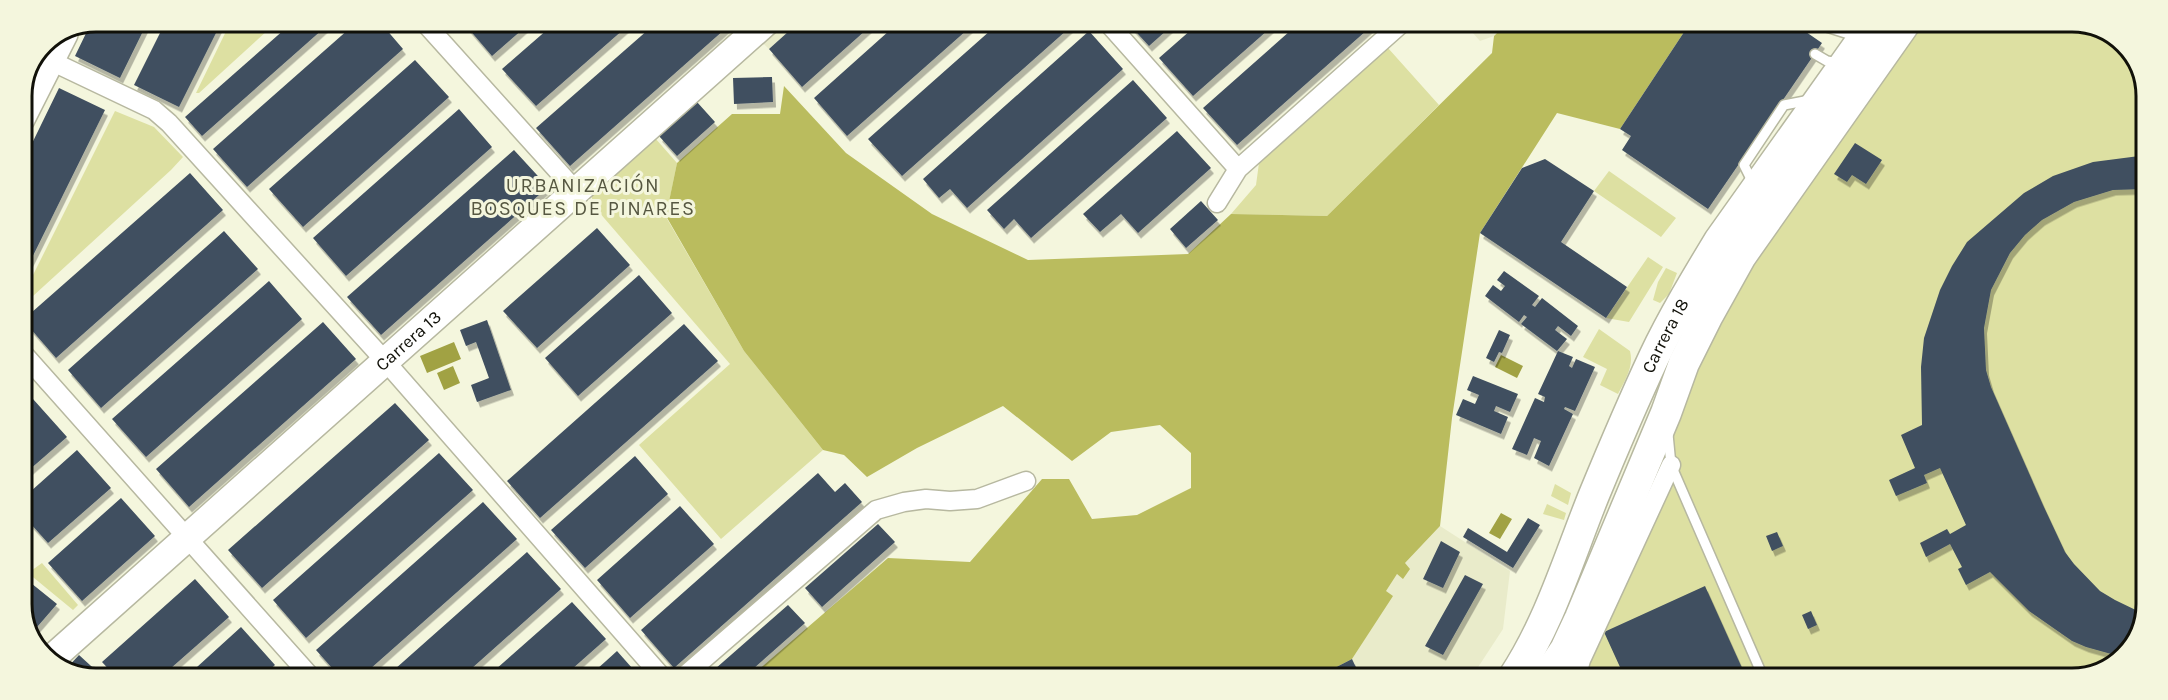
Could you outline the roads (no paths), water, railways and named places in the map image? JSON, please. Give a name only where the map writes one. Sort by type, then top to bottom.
[{"type":"main road","name":"Carrera 18","points":[[1519,669],[1530,651],[1554,600],[1595,494],[1655,356],[1719,241],[1867,32]]},
{"type":"main road","name":"Carrera 18","points":[[1552,669],[1565,650],[1666,413],[1684,363],[1741,256],[1899,32]]},
{"type":"street","points":[[433,32],[576,191]]},
{"type":"street","name":"Carrera 13","points":[[56,655],[754,32]]},
{"type":"street","points":[[1116,32],[1238,169]]},
{"type":"street","points":[[1217,203],[1238,169],[1392,32]]},
{"type":"street","points":[[32,98],[60,42]]},
{"type":"street","points":[[51,61],[154,110],[196,152],[386,362],[655,669]]},
{"type":"street","points":[[32,363],[304,669]]},
{"type":"street","points":[[1578,669],[1671,465]]},
{"type":"street","points":[[692,669],[876,510],[926,499],[950,501],[977,499],[1026,481]]},
{"type":"street","points":[[1560,669],[1565,650]]},
{"type":"lane","points":[[1815,54],[1827,61],[1845,64]]},
{"type":"lane","points":[[1666,413],[1671,465],[1760,669]]},
{"type":"district","name":"URBANIZACIÓN BOSQUES DE PINARES","points":[[583,196]]}]
